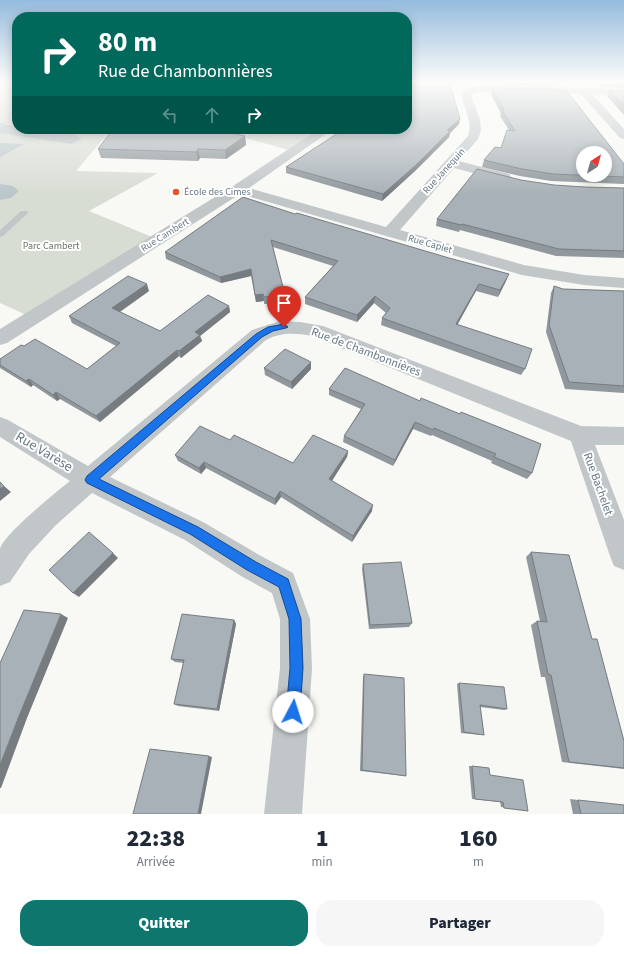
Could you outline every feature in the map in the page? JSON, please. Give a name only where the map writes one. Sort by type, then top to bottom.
[{"type":"street","name":"Rue Janequin","points":[[389,233],[471,141],[477,129],[475,119]]},
{"type":"street","points":[[609,119],[624,136]]},
{"type":"street","name":"Rue Cambert","points":[[0,338],[238,189],[320,134]]},
{"type":"street","points":[[450,163],[518,180]]},
{"type":"street","name":"Rue Caplet","points":[[238,189],[522,270],[584,280],[624,283]]},
{"type":"street","name":"Rue de Chambonnières","points":[[0,572],[19,546],[47,516],[259,336],[271,329],[298,327],[316,332],[580,435],[624,436]]},
{"type":"street","name":"Rue Varèse","points":[[0,426],[90,480],[194,530],[251,566],[283,583],[295,619],[296,668],[283,814]]},
{"type":"street","name":"Rue Bachelet","points":[[580,435],[624,556]]},
{"type":"lane","points":[[0,234],[24,213]]},
{"type":"green space","name":"Parc Cambert","points":[[0,119],[12,119],[12,134],[107,134],[76,171],[158,173],[89,211],[157,239],[33,318],[0,303]]},
{"type":"green space","points":[[232,134],[318,134],[292,151]]},
{"type":"shaded area","points":[[0,126],[12,126],[12,134],[73,134],[82,139],[71,144],[0,133]]},
{"type":"shaded area","points":[[0,143],[24,144],[0,157]]},
{"type":"shaded area","points":[[0,184],[13,186],[19,191],[11,198],[0,200]]},
{"type":"building","points":[[412,119],[460,119],[447,130],[450,131],[416,165],[383,194],[286,167],[336,134],[412,134]]},
{"type":"building","points":[[508,119],[589,119],[610,146],[576,146],[576,175],[553,174],[522,169],[484,160],[495,147],[501,148],[507,130],[515,131]]},
{"type":"building","points":[[109,134],[236,134],[245,136],[225,150],[198,149],[196,152],[98,149]]},
{"type":"building","points":[[612,149],[624,164],[624,177],[612,176]]},
{"type":"building","points":[[477,169],[521,180],[554,185],[624,188],[624,251],[559,249],[437,219]]},
{"type":"building","points":[[243,197],[295,214],[297,213],[449,258],[509,274],[500,290],[479,284],[456,324],[532,349],[525,369],[382,318],[390,308],[375,296],[357,315],[305,297],[338,261],[271,240],[285,295],[264,297],[263,294],[255,295],[251,269],[220,277],[165,252]]},
{"type":"building","points":[[128,276],[147,284],[112,308],[160,331],[208,295],[229,306],[195,332],[200,335],[179,351],[177,350],[96,416],[56,392],[53,395],[29,379],[26,381],[0,365],[0,359],[21,345],[24,346],[35,339],[87,369],[120,343],[69,316]]},
{"type":"building","points":[[554,286],[563,289],[624,291],[624,386],[569,382],[549,325]]},
{"type":"building","points":[[285,349],[311,362],[291,382],[264,368]]},
{"type":"building","points":[[345,368],[420,401],[421,398],[460,414],[461,412],[541,444],[532,473],[494,457],[496,454],[434,428],[433,430],[415,422],[395,460],[344,436],[365,404],[329,389]]},
{"type":"building","points":[[200,426],[230,440],[234,435],[293,463],[313,435],[348,451],[329,479],[373,505],[353,536],[280,491],[275,499],[204,462],[199,468],[175,455]]},
{"type":"building","points":[[0,482],[4,486],[0,489]]},
{"type":"building","points":[[89,532],[113,553],[73,593],[49,570]]},
{"type":"building","points":[[531,552],[569,555],[592,639],[597,639],[624,741],[624,768],[569,762],[551,675],[548,674],[537,621],[547,622]]},
{"type":"building","points":[[401,562],[412,623],[370,625],[363,564]]},
{"type":"building","points":[[24,610],[61,614],[0,765],[0,663]]},
{"type":"building","points":[[182,614],[234,620],[217,709],[174,704],[184,660],[171,659]]},
{"type":"building","points":[[364,674],[404,678],[406,776],[362,770]]},
{"type":"building","points":[[459,683],[504,687],[507,709],[480,705],[484,735],[464,732]]},
{"type":"building","points":[[150,749],[209,756],[198,814],[133,814]]},
{"type":"building","points":[[472,766],[489,768],[490,775],[523,780],[528,811],[504,808],[503,802],[475,799]]},
{"type":"building","points":[[578,800],[624,805],[624,814],[581,814]]},
{"type":"waterway","points":[[0,124],[5,125]]},
{"type":"place","name":"École des Cimes","points":[[176,192]]},
{"type":"route","points":[[284,327],[271,329],[259,336],[90,480],[194,530],[251,566],[283,583],[295,619],[296,668],[293,712]]}]
